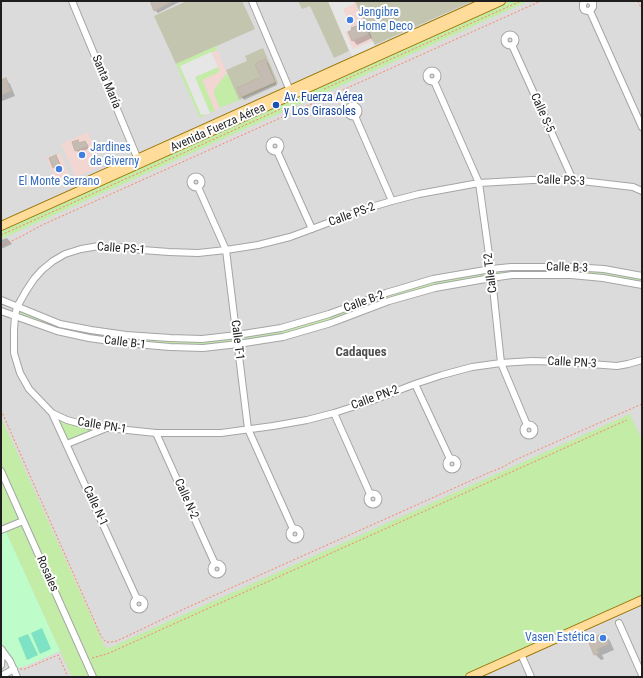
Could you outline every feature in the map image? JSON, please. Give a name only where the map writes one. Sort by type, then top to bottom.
[{"type":"main road","name":"Avenida Fuerza Aérea","points":[[1,226],[487,1]]},
{"type":"main road","name":"Avenida Fuerza Aérea","points":[[291,92],[501,1]]},
{"type":"main road","name":"Avenida Fuerza Aérea","points":[[1,220],[139,161]]},
{"type":"main road","points":[[470,677],[642,600]]},
{"type":"street","name":"Santa María","points":[[72,1],[139,161]]},
{"type":"street","points":[[252,1],[291,92]]},
{"type":"street","points":[[585,1],[583,8],[586,11],[590,11]]},
{"type":"street","points":[[590,1],[593,3],[593,8],[590,11]]},
{"type":"street","points":[[590,11],[642,127]]},
{"type":"street","name":"Calle S-5","points":[[512,45],[573,180]]},
{"type":"street","name":"Calle T-2","points":[[434,81],[478,183],[491,268],[501,363],[527,425]]},
{"type":"street","points":[[355,116],[392,201]]},
{"type":"street","points":[[277,151],[312,229]]},
{"type":"street","name":"Calle PS-3","points":[[478,183],[532,180],[573,180],[634,187],[642,191]]},
{"type":"street","name":"Calle PS-2","points":[[226,250],[258,245],[290,237],[368,208],[392,201],[419,194],[478,183]]},
{"type":"street","points":[[634,187],[642,183]]},
{"type":"street","name":"Calle T-1","points":[[198,187],[226,250],[248,429],[293,529]]},
{"type":"street","name":"Calle PS-1","points":[[17,307],[34,279],[42,270],[65,254],[82,249],[99,246],[198,253],[226,250]]},
{"type":"street","name":"Calle B-3","points":[[491,268],[540,266],[571,267],[642,276]]},
{"type":"street","name":"Calle B-2","points":[[237,335],[281,328],[329,314],[386,293],[433,279],[491,268]]},
{"type":"street","points":[[603,278],[604,270]]},
{"type":"street","name":"Calle B-3","points":[[492,278],[512,275],[571,275],[603,278],[642,285]]},
{"type":"street","name":"Calle B-2","points":[[238,344],[283,337],[331,323],[389,301],[435,288],[492,278]]},
{"type":"street","name":"Calle B-1","points":[[1,300],[60,324],[91,330],[126,335],[170,338],[202,339],[237,335]]},
{"type":"street","name":"Calle PN-1","points":[[17,307],[14,330],[14,353],[20,373],[29,389],[52,413],[67,420],[105,429],[156,433],[221,433],[248,429]]},
{"type":"street","name":"Calle B-1","points":[[1,311],[57,331],[89,338],[124,343],[203,348],[238,344]]},
{"type":"street","points":[[124,343],[126,335]]},
{"type":"street","name":"Calle PN-3","points":[[501,363],[532,361],[617,366],[642,360]]},
{"type":"street","name":"Calle PN-2","points":[[248,429],[307,420],[334,413],[442,375],[501,363]]},
{"type":"street","points":[[414,384],[450,459]]},
{"type":"street","name":"Calle N-1","points":[[52,413],[137,599]]},
{"type":"street","points":[[334,413],[370,494]]},
{"type":"street","points":[[67,444],[105,429]]},
{"type":"street","name":"Calle N-2","points":[[156,433],[215,564]]},
{"type":"street","name":"Rosales","points":[[1,471],[93,677]]},
{"type":"street","points":[[1,530],[23,522]]},
{"type":"street","points":[[619,623],[642,675]]},
{"type":"street","points":[[1,665],[2,650]]},
{"type":"street","points":[[2,650],[10,661],[17,677]]},
{"type":"street","points":[[521,654],[531,677]]},
{"type":"street","points":[[1,676],[14,669]]},
{"type":"path","points":[[321,90],[520,1]]},
{"type":"path","points":[[1,246],[42,225],[541,1]]},
{"type":"path","points":[[638,1],[642,10]]},
{"type":"path","points":[[1,235],[282,108]]},
{"type":"path","points":[[1,410],[102,636],[106,642],[111,642],[117,641],[184,609],[642,404]]},
{"type":"path","points":[[86,660],[107,654],[627,420]]},
{"type":"path","points":[[14,669],[25,669],[58,655],[68,677]]},
{"type":"shaded area","points":[[1,1],[642,1],[642,677],[1,677]]},
{"type":"shaded area","points":[[187,1],[242,1],[255,29],[176,64],[154,16]]},
{"type":"shaded area","points":[[298,1],[328,1],[349,51],[334,58],[310,6],[302,9]]},
{"type":"shaded area","points":[[321,1],[355,1],[373,41],[334,58]]},
{"type":"shaded area","points":[[328,1],[353,1],[354,4],[343,9],[352,29],[345,32],[353,49],[373,41],[376,49],[353,59]]},
{"type":"shaded area","points":[[355,1],[473,1],[374,45]]},
{"type":"shaded area","points":[[263,48],[278,83],[239,100],[226,70],[247,61],[245,56]]},
{"type":"shaded area","points":[[217,50],[227,73],[214,91],[220,108],[210,113],[195,77],[218,67],[211,52]]},
{"type":"shaded area","points":[[211,52],[218,67],[195,77],[210,113],[201,115],[180,66]]},
{"type":"shaded area","name":"Jardines de Giverny","points":[[88,132],[102,166],[76,177],[61,144]]},
{"type":"shaded area","name":"El Monte Serrano","points":[[60,153],[71,179],[58,185],[46,158]]},
{"type":"green space","points":[[505,1],[529,1],[1,239],[1,228]]},
{"type":"green space","points":[[216,46],[217,50],[180,66],[202,115],[205,115],[200,118],[176,64]]},
{"type":"green space","points":[[218,67],[219,70],[217,73],[202,80],[215,111],[210,113],[195,77]]},
{"type":"green space","points":[[227,73],[239,100],[220,108],[214,91]]},
{"type":"green space","points":[[571,267],[642,276],[642,285],[603,278],[512,275],[435,288],[283,337],[203,348],[89,338],[15,316],[17,307],[60,324],[91,330],[202,339],[281,328],[386,293],[491,269]]},
{"type":"green space","points":[[52,413],[105,429],[67,444]]},
{"type":"green space","points":[[630,414],[642,440],[642,600],[470,677],[72,677],[1,521],[1,471],[86,659],[89,658],[1,464],[1,417],[105,647],[109,648]]},
{"type":"green space","points":[[1,521],[60,651],[26,666],[14,669],[1,649]]},
{"type":"green space","points":[[42,628],[51,649],[40,654],[31,633]]},
{"type":"green space","points":[[28,634],[38,655],[27,660],[18,638]]},
{"type":"building","points":[[150,1],[173,1],[154,11]]},
{"type":"building","points":[[364,23],[368,34],[352,41],[348,32],[352,30],[351,28]]},
{"type":"building","points":[[265,59],[275,82],[241,97],[237,88],[261,77],[255,64]]},
{"type":"building","points":[[6,78],[11,91],[1,95],[1,80]]},
{"type":"building","points":[[78,140],[79,143],[85,141],[88,146],[75,151],[72,142]]},
{"type":"building","points":[[56,155],[60,165],[53,168],[49,158]]},
{"type":"building","points":[[604,633],[609,644],[597,649],[599,653],[594,655],[588,640]]},
{"type":"place","name":"Jengibre Home Deco","points":[[350,20]]},
{"type":"place","name":"Av. Fuerza Aérea y Los Girasoles","points":[[276,105]]},
{"type":"place","name":"Jardines de Giverny","points":[[82,155]]},
{"type":"place","name":"El Monte Serrano","points":[[59,169]]},
{"type":"place","name":"Vasen Estética","points":[[603,638]]},
{"type":"district","name":"Cadaques","points":[[361,353]]}]
